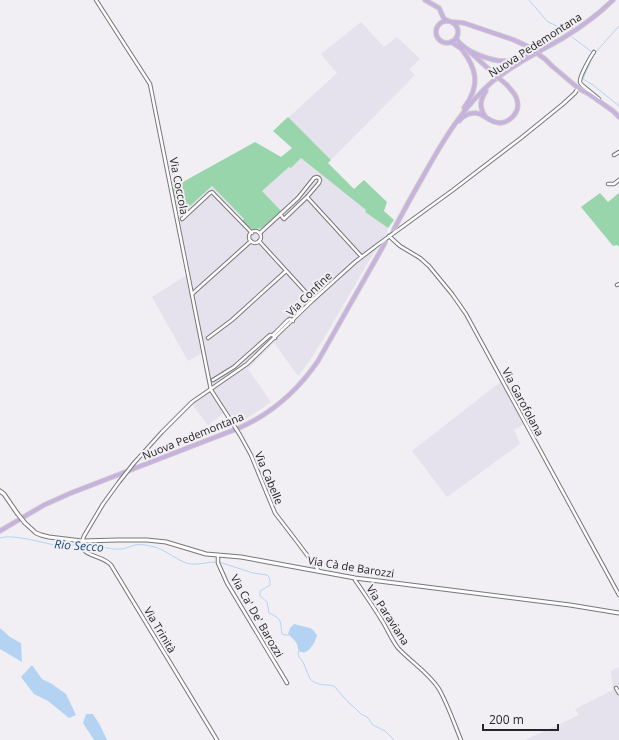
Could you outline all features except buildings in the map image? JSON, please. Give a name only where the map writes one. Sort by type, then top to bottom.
[{"type":"main road","points":[[424,0],[439,8],[444,19],[464,23],[527,46],[545,59],[578,88],[606,106],[619,117]]},
{"type":"main road","name":"Nuova Pedemontana","points":[[394,228],[427,168],[448,134],[464,111],[478,95],[494,81],[534,54],[588,22],[613,0]]},
{"type":"main road","points":[[436,7],[439,11],[440,23]]},
{"type":"main road","points":[[448,20],[442,21],[437,25],[437,38],[442,42],[452,42],[498,61],[514,60],[534,54]]},
{"type":"main road","points":[[454,22],[458,28],[458,31]]},
{"type":"main road","points":[[452,42],[456,38],[461,26],[469,25]]},
{"type":"main road","points":[[448,134],[454,121],[471,97],[475,86],[475,73],[473,67],[456,38]]},
{"type":"main road","points":[[427,168],[461,118],[473,113],[479,114],[495,122],[499,122],[508,120],[517,111],[517,99],[513,92],[475,56],[462,47]]},
{"type":"main road","points":[[486,117],[482,111],[481,101],[494,81]]},
{"type":"main road","name":"Nuova Pedemontana","points":[[0,531],[55,500],[239,428],[278,405],[309,374],[321,358],[385,243]]},
{"type":"street","name":"Via Coccola","points":[[96,0],[150,84],[211,388]]},
{"type":"street","points":[[593,52],[580,82],[606,106]]},
{"type":"street","name":"Via Confine","points":[[81,541],[103,504],[134,463],[192,402],[255,357],[274,336],[293,321],[313,300],[361,256],[453,190],[521,138],[575,93],[578,88]]},
{"type":"street","points":[[614,155],[619,152]]},
{"type":"street","points":[[259,242],[261,237],[260,233],[280,214],[298,198],[314,178],[320,179],[307,197],[284,219],[280,214]]},
{"type":"street","points":[[608,184],[614,184],[619,180]]},
{"type":"street","points":[[182,219],[212,192],[252,233]]},
{"type":"street","points":[[307,197],[361,256]]},
{"type":"street","points":[[252,233],[256,231],[260,233]]},
{"type":"street","points":[[192,294],[251,241],[250,237],[252,233]]},
{"type":"street","name":"Via Garofolana","points":[[389,236],[400,246],[420,258],[429,266],[450,290],[462,308],[619,595]]},
{"type":"street","points":[[251,241],[256,243],[259,242],[313,300]]},
{"type":"street","points":[[208,338],[232,320],[286,271]]},
{"type":"street","points":[[213,380],[248,356],[270,335],[274,336]]},
{"type":"street","points":[[234,367],[237,371]]},
{"type":"street","name":"Via Cabelle","points":[[211,388],[212,393],[246,445],[275,513],[318,571]]},
{"type":"street","name":"Via Cà de Barozzi","points":[[0,491],[4,494],[25,523],[32,530],[41,535],[81,541],[147,540],[166,542],[206,554],[241,557],[355,578],[570,605],[619,613]]},
{"type":"street","name":"Via Trinità","points":[[81,541],[81,546],[87,553],[106,561],[111,565],[217,740]]},
{"type":"street","name":"Via Ca' De' Barozzi","points":[[218,555],[218,562],[227,583],[287,683]]},
{"type":"street","name":"Via Paraviana","points":[[355,578],[397,647],[438,689],[461,740]]},
{"type":"street","points":[[616,688],[619,693]]},
{"type":"shaded area","points":[[361,22],[384,47],[397,37],[420,59],[409,69],[415,75],[331,160],[288,118],[337,73],[321,54]]},
{"type":"shaded area","points":[[301,158],[366,210],[365,212],[388,228],[386,235],[370,259],[323,340],[298,376],[274,343],[248,369],[271,402],[246,419],[232,425],[224,413],[208,425],[190,402],[211,388],[202,353],[188,361],[152,297],[190,273],[179,216],[212,186],[253,229],[255,229],[262,191]]},
{"type":"shaded area","points":[[503,380],[526,423],[514,430],[520,444],[447,497],[412,451]]},
{"type":"shaded area","points":[[619,667],[619,740],[525,740],[579,715],[575,709],[613,690],[611,671]]},
{"type":"green space","points":[[288,117],[331,160],[328,163],[354,189],[364,180],[387,202],[384,211],[394,220],[388,228],[365,212],[366,210],[301,158],[262,191],[281,211],[262,228],[253,229],[247,226],[242,221],[244,219],[212,186],[179,216],[172,188],[255,142],[281,157],[292,148],[273,131]]},
{"type":"green space","points":[[600,193],[608,202],[619,193],[619,247],[617,245],[613,246],[581,207]]},
{"type":"water","points":[[294,624],[310,628],[317,635],[314,644],[309,650],[304,652],[298,650],[296,643],[288,634],[290,628]]},
{"type":"water","points":[[0,628],[10,637],[21,643],[22,662],[0,649]]},
{"type":"water","points":[[32,665],[42,679],[66,694],[76,715],[69,718],[48,701],[34,694],[21,677]]},
{"type":"water","points":[[86,714],[93,714],[107,740],[94,740],[83,723]]},
{"type":"waterway","points":[[529,0],[548,22],[565,32]]},
{"type":"waterway","points":[[595,53],[619,26]]},
{"type":"waterway","points":[[572,37],[592,52]]},
{"type":"waterway","points":[[594,54],[583,79],[593,85],[619,106]]},
{"type":"waterway","name":"Rio Secco","points":[[0,538],[21,538],[60,546],[87,544],[116,549],[143,545],[160,549],[181,561],[190,564],[216,562]]},
{"type":"waterway","name":"Rio Secco","points":[[219,562],[253,573],[267,575],[269,577],[270,585],[260,591],[260,596],[267,602],[269,613],[280,620],[282,634],[289,635]]},
{"type":"waterway","name":"Rio Secco","points":[[299,651],[299,657],[303,662],[310,679],[318,684],[334,686],[349,703],[361,714],[367,717],[373,725],[385,731],[394,740]]},
{"type":"tunnel","points":[[385,243],[394,229]]}]
